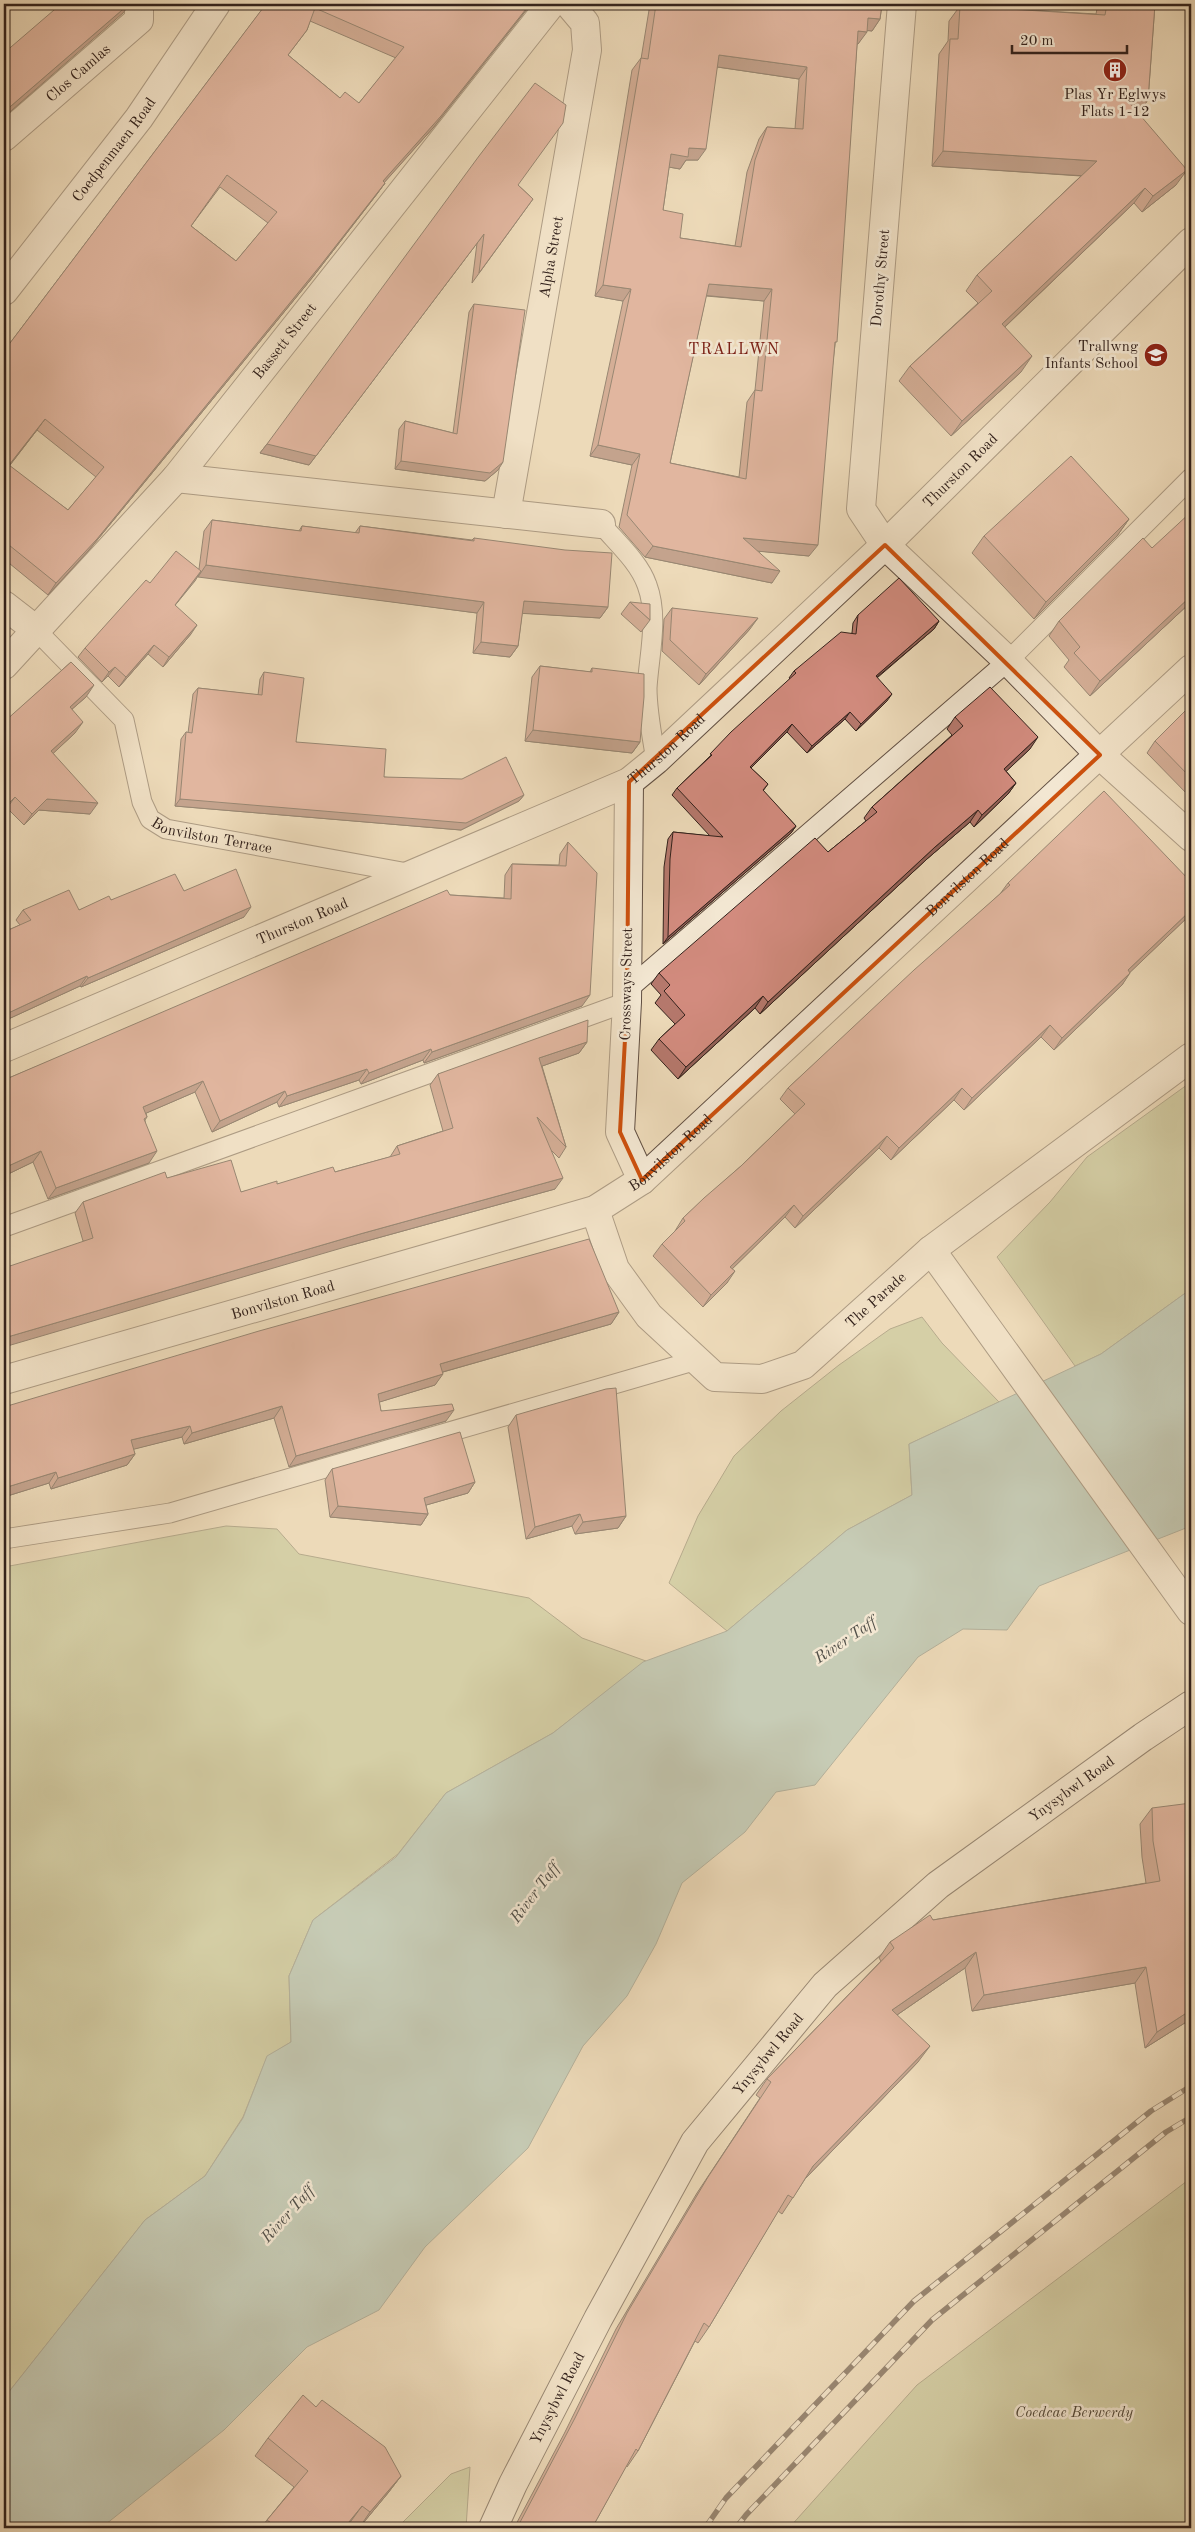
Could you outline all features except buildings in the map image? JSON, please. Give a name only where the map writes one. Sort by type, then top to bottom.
[{"type":"street","name":"Clos Camlas","points":[[4,137],[139,20],[139,4]]},
{"type":"street","name":"Coedpenmaen Road","points":[[4,291],[139,118],[216,4]]},
{"type":"street","name":"Bassett Street","points":[[4,665],[35,629],[176,478],[551,4]]},
{"type":"street","name":"Alpha Street","points":[[506,514],[587,50],[584,23],[569,4]]},
{"type":"street","name":"Dorothy Street","points":[[902,4],[861,509],[885,545],[1008,661],[1100,755],[1191,837]]},
{"type":"street","name":"Thurston Road","points":[[4,1048],[629,782],[656,760],[885,545],[1191,242]]},
{"type":"street","points":[[176,478],[601,524]]},
{"type":"street","points":[[4,605],[35,629]]},
{"type":"street","name":"Bonvilston Road","points":[[4,1380],[595,1210],[642,1180],[1191,669]]},
{"type":"street","name":"Crossways Street","points":[[629,782],[626,996],[620,1132],[642,1180]]},
{"type":"street","name":"The Parade","points":[[595,1210],[615,1269],[649,1316],[715,1378],[762,1380],[803,1365],[931,1250],[1191,1057]]},
{"type":"street","points":[[931,1250],[1191,1611]]},
{"type":"street","name":"Ynysybwl Road","points":[[493,2528],[513,2484],[598,2319],[695,2142],[825,1985],[938,1885],[1143,1737],[1191,1705]]},
{"type":"lane","points":[[4,1227],[626,996],[1008,661],[1191,478]]},
{"type":"lane","points":[[601,524],[637,568],[647,584],[650,596],[652,616],[648,704],[656,760]]},
{"type":"lane","name":"Bonvilston Terrace","points":[[35,629],[124,720],[142,802],[150,819],[166,828],[413,874]]},
{"type":"lane","points":[[4,1539],[170,1513],[697,1360]]},
{"type":"highlighted area","points":[[885,545],[1100,755],[642,1180],[620,1132],[627,1002],[629,782]]},
{"type":"green space","points":[[1191,1082],[1191,1289],[1101,1354],[1075,1366],[997,1257],[1050,1202],[1087,1157]]},
{"type":"green space","points":[[922,1317],[942,1343],[999,1402],[909,1444],[912,1495],[847,1530],[727,1631],[669,1583],[698,1516],[734,1456],[781,1411],[839,1365],[890,1329]]},
{"type":"green space","points":[[226,1526],[277,1529],[299,1554],[529,1598],[582,1638],[646,1661],[553,1733],[446,1793],[398,1854],[313,1920],[289,1976],[291,2042],[267,2057],[243,2117],[205,2176],[145,2220],[4,2398],[4,1567]]},
{"type":"green space","name":"Coedcae Berwerdy","points":[[1191,2178],[1191,2528],[789,2528],[917,2385]]},
{"type":"green space","points":[[470,2467],[466,2528],[397,2528],[451,2474]]},
{"type":"water","name":"River Taff","points":[[1191,1289],[1191,1526],[1039,1586],[1007,1630],[963,1629],[918,1657],[815,1785],[776,1792],[745,1832],[682,1883],[656,1944],[627,1996],[583,2046],[528,2148],[425,2247],[379,2310],[307,2347],[224,2430],[101,2528],[4,2528],[4,2398],[145,2220],[205,2176],[243,2118],[267,2056],[291,2042],[289,1976],[313,1920],[396,1857],[446,1793],[553,1733],[643,1662],[727,1631],[847,1530],[912,1495],[909,1444],[1101,1354]]},
{"type":"railway","points":[[705,2528],[726,2498],[914,2301],[1151,2111],[1191,2086]]},
{"type":"railway","points":[[736,2528],[746,2515],[932,2320],[1166,2132],[1191,2117]]},
{"type":"place","name":"Plas Yr Eglwys Flats 1-12","points":[[1115,70]]},
{"type":"place","name":"Trallwng Infants School","points":[[1156,355]]},
{"type":"district","name":"TRALLWN","points":[[734,348]]}]
